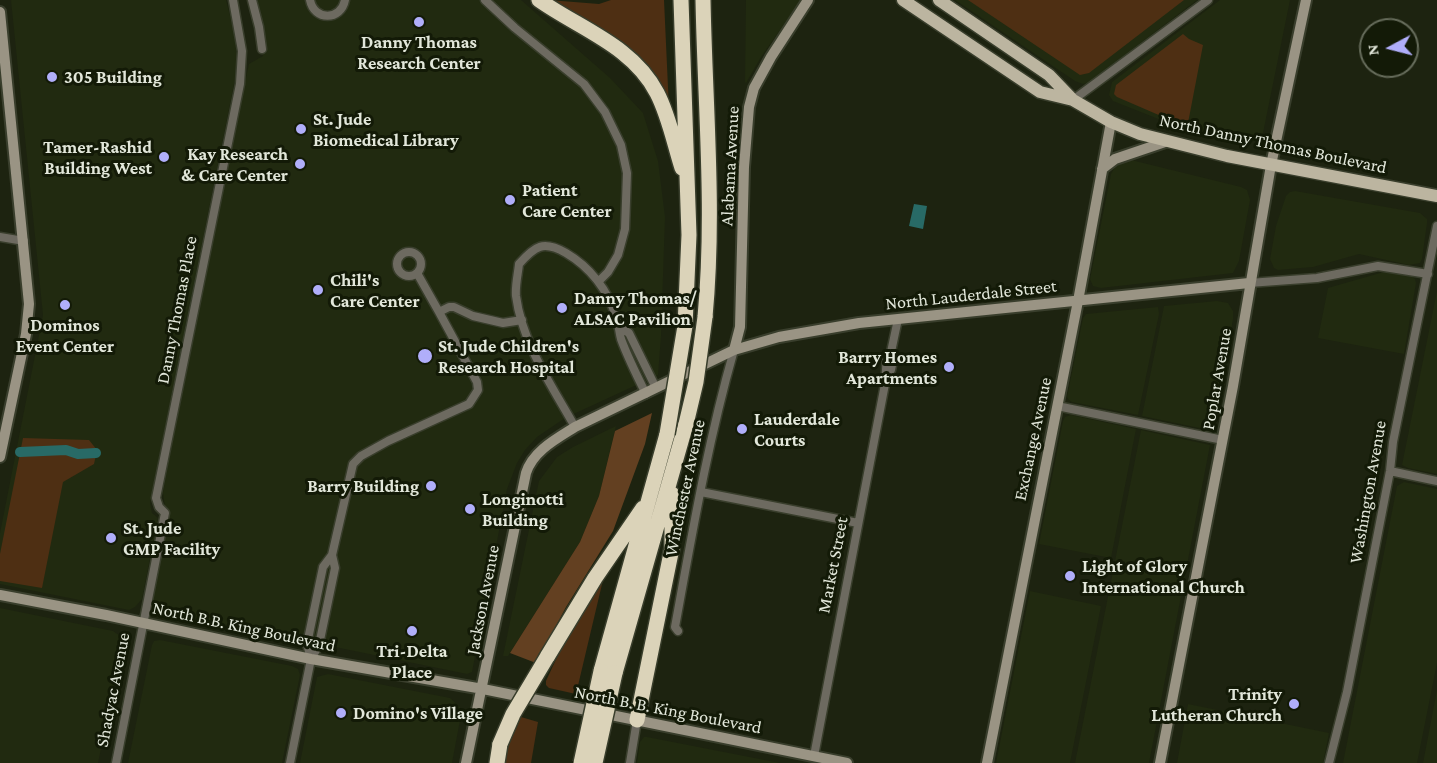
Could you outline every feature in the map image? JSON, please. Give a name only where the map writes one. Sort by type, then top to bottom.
[{"type":"highway","points":[[539,0],[613,45],[640,69],[657,93],[664,110],[688,191]]},
{"type":"highway","points":[[595,763],[608,672],[667,434],[685,326],[689,235],[681,0]]},
{"type":"highway","points":[[581,763],[608,672],[673,476],[696,382],[709,277],[711,195],[703,0]]},
{"type":"highway","points":[[637,720],[672,548],[673,476]]},
{"type":"highway","points":[[496,763],[500,744],[513,714],[595,578],[650,498]]},
{"type":"main road","name":"North Danny Thomas Boulevard","points":[[903,0],[1040,92],[1073,100]]},
{"type":"main road","name":"North Danny Thomas Boulevard","points":[[939,0],[1049,75],[1073,100],[1111,122],[1140,134],[1227,156],[1437,196]]},
{"type":"street","name":"Danny Thomas Place","points":[[142,623],[165,513],[159,507],[156,498],[240,84],[242,51],[234,0]]},
{"type":"street","points":[[252,0],[262,49]]},
{"type":"street","points":[[310,0],[318,14],[324,16],[336,14],[344,5],[345,0]]},
{"type":"street","points":[[485,0],[515,28],[584,84],[605,112],[621,145],[627,173],[625,229],[618,255],[608,272],[599,281]]},
{"type":"street","name":"Alabama Avenue","points":[[734,350],[740,327],[744,167],[748,107],[754,88],[771,57],[808,0]]},
{"type":"street","points":[[1073,100],[1208,0]]},
{"type":"street","name":"Poplar Avenue","points":[[1160,763],[1222,440],[1271,165],[1306,0]]},
{"type":"street","points":[[0,12],[3,63],[24,241],[28,304],[15,390],[4,413],[0,457]]},
{"type":"street","name":"Exchange Avenue","points":[[987,763],[1111,122]]},
{"type":"street","points":[[1102,169],[1115,159],[1168,141]]},
{"type":"street","name":"Washington Avenue","points":[[1329,763],[1347,692],[1390,471],[1393,442],[1437,226]]},
{"type":"street","points":[[0,237],[24,241]]},
{"type":"street","points":[[575,427],[532,350],[516,295],[519,264],[536,248],[549,245],[555,247],[579,262],[599,281],[616,314],[620,336],[630,363],[646,394]]},
{"type":"street","name":"North Lauderdale Street","points":[[542,449],[575,427],[734,350],[811,330],[1078,300],[1317,278],[1378,266],[1428,274]]},
{"type":"street","points":[[290,763],[311,659],[308,644],[323,567],[333,555],[353,464],[361,456],[379,446],[469,404],[478,390],[477,382],[417,273]]},
{"type":"street","points":[[439,312],[454,307],[473,316],[503,323],[522,320]]},
{"type":"street","name":"Market Street","points":[[813,760],[887,374],[885,369],[887,355],[891,352],[898,319]]},
{"type":"street","points":[[619,327],[629,333],[656,388]]},
{"type":"street","name":"Winchester Avenue","points":[[678,631],[675,627],[701,492],[722,392],[734,350]]},
{"type":"street","points":[[1057,406],[1222,440]]},
{"type":"street","name":"Jackson Avenue","points":[[466,763],[526,473],[532,460],[542,449]]},
{"type":"street","points":[[1390,471],[1437,481]]},
{"type":"street","points":[[701,492],[858,523]]},
{"type":"street","name":"North B.B. King Boulevard","points":[[0,595],[311,659],[483,689]]},
{"type":"street","name":"Shadyac Avenue","points":[[116,763],[142,623]]},
{"type":"street","name":"North B. B. King Boulevard","points":[[483,689],[637,720],[813,760],[847,763]]},
{"type":"street","points":[[630,763],[637,720]]},
{"type":"shaded area","points":[[11,0],[226,0],[234,31],[237,58],[235,79],[150,503],[152,513],[158,518],[142,599],[129,610],[0,584],[0,533],[43,315]]},
{"type":"shaded area","name":"St. Jude Children's Research Hospital","points":[[257,0],[521,0],[610,78],[643,113],[658,161],[665,217],[658,375],[565,418],[537,437],[525,450],[517,463],[507,489],[472,672],[467,674],[159,611],[152,603],[167,520],[163,493],[168,464],[239,109],[249,64],[263,56],[264,40]]},
{"type":"shaded area","points":[[549,0],[599,4],[611,0],[664,0],[669,109],[660,92]]},
{"type":"shaded area","points":[[746,0],[801,0],[761,57],[746,83],[745,82]]},
{"type":"shaded area","points":[[955,0],[1197,0],[1088,83],[1083,84],[1075,81]]},
{"type":"shaded area","points":[[968,0],[1184,0],[1089,73],[1080,75]]},
{"type":"shaded area","points":[[1220,0],[1290,0],[1263,133],[1258,139],[1250,142],[1171,124],[1113,101],[1109,95],[1112,82]]},
{"type":"shaded area","points":[[1183,34],[1203,45],[1188,123],[1161,116],[1114,94],[1116,85]]},
{"type":"shaded area","points":[[1127,159],[1247,190],[1250,200],[1239,261],[1233,273],[1101,288],[1093,286],[1090,279],[1111,174],[1116,165]]},
{"type":"shaded area","points":[[1295,191],[1420,213],[1427,219],[1427,223],[1420,263],[1409,265],[1359,254],[1313,267],[1278,270],[1274,268],[1270,259],[1276,226],[1286,196]]},
{"type":"shaded area","points":[[1384,272],[1410,275],[1416,283],[1404,354],[1318,338],[1328,288]]},
{"type":"shaded area","points":[[1437,291],[1437,474],[1402,465]]},
{"type":"shaded area","points":[[1217,301],[1228,303],[1233,311],[1233,319],[1214,427],[1209,430],[1142,416],[1164,306]]},
{"type":"shaded area","points":[[1158,307],[1159,314],[1138,415],[1069,400],[1067,397],[1083,318],[1086,314]]},
{"type":"shaded area","points":[[652,413],[645,444],[613,531],[566,607],[536,663],[510,653],[580,542],[599,496],[615,431]]},
{"type":"shaded area","points":[[1071,415],[1136,429],[1111,558],[1039,544],[1063,421],[1065,417]]},
{"type":"shaded area","points":[[616,426],[599,496],[580,542],[508,656],[503,656],[539,481],[557,457]]},
{"type":"shaded area","points":[[1141,430],[1210,445],[1149,763],[1075,763]]},
{"type":"shaded area","points":[[23,438],[89,440],[97,450],[94,464],[63,482],[42,588],[0,581],[0,554]]},
{"type":"shaded area","points":[[1404,482],[1437,489],[1437,663],[1417,763],[1343,763],[1397,486]]},
{"type":"shaded area","points":[[603,580],[576,694],[549,688],[546,681],[559,654]]},
{"type":"shaded area","points":[[1030,591],[1101,606],[1070,763],[996,763]]},
{"type":"shaded area","points":[[0,608],[113,631],[120,636],[123,642],[98,763],[0,763]]},
{"type":"shaded area","points":[[160,640],[298,669],[300,675],[282,763],[128,763],[152,645],[154,641]]},
{"type":"shaded area","points":[[328,674],[450,698],[460,707],[461,715],[452,763],[300,763],[317,677]]},
{"type":"shaded area","points":[[1437,690],[1437,763],[1423,763]]},
{"type":"shaded area","points":[[1188,704],[1329,733],[1323,763],[1177,763]]},
{"type":"shaded area","points":[[521,717],[538,722],[531,763],[505,763],[507,749]]},
{"type":"shaded area","points":[[644,737],[780,763],[637,763],[640,742]]},
{"type":"water","points":[[914,204],[927,206],[923,229],[909,226]]},
{"type":"waterway","points":[[20,452],[66,450],[78,454],[96,453]]},
{"type":"place","name":"Danny Thomas Research Center","points":[[419,22]]},
{"type":"place","name":"305 Building","points":[[52,77]]},
{"type":"place","name":"St. Jude Biomedical Library","points":[[301,129]]},
{"type":"place","name":"Tamer-Rashid Building West","points":[[164,157]]},
{"type":"place","name":"Kay Research & Care Center","points":[[300,164]]},
{"type":"place","name":"Patient Care Center","points":[[510,200]]},
{"type":"place","name":"Chili's Care Center","points":[[318,290]]},
{"type":"place","name":"Dominos Event Center","points":[[65,305]]},
{"type":"place","name":"Danny Thomas/ ALSAC Pavilion","points":[[562,308]]},
{"type":"place","name":"St. Jude Children's Research Hospital","points":[[425,356]]},
{"type":"place","name":"Barry Homes Apartments","points":[[949,367]]},
{"type":"place","name":"Lauderdale Courts","points":[[742,429]]},
{"type":"place","name":"Barry Building","points":[[431,486]]},
{"type":"place","name":"Longinotti Building","points":[[470,509]]},
{"type":"place","name":"St. Jude GMP Facility","points":[[111,538]]},
{"type":"place","name":"Light of Glory International Church","points":[[1070,576]]},
{"type":"place","name":"Tri-Delta Place","points":[[412,631]]},
{"type":"place","name":"Trinity Lutheran Church","points":[[1294,704]]},
{"type":"place","name":"Domino's Village","points":[[341,713]]}]
